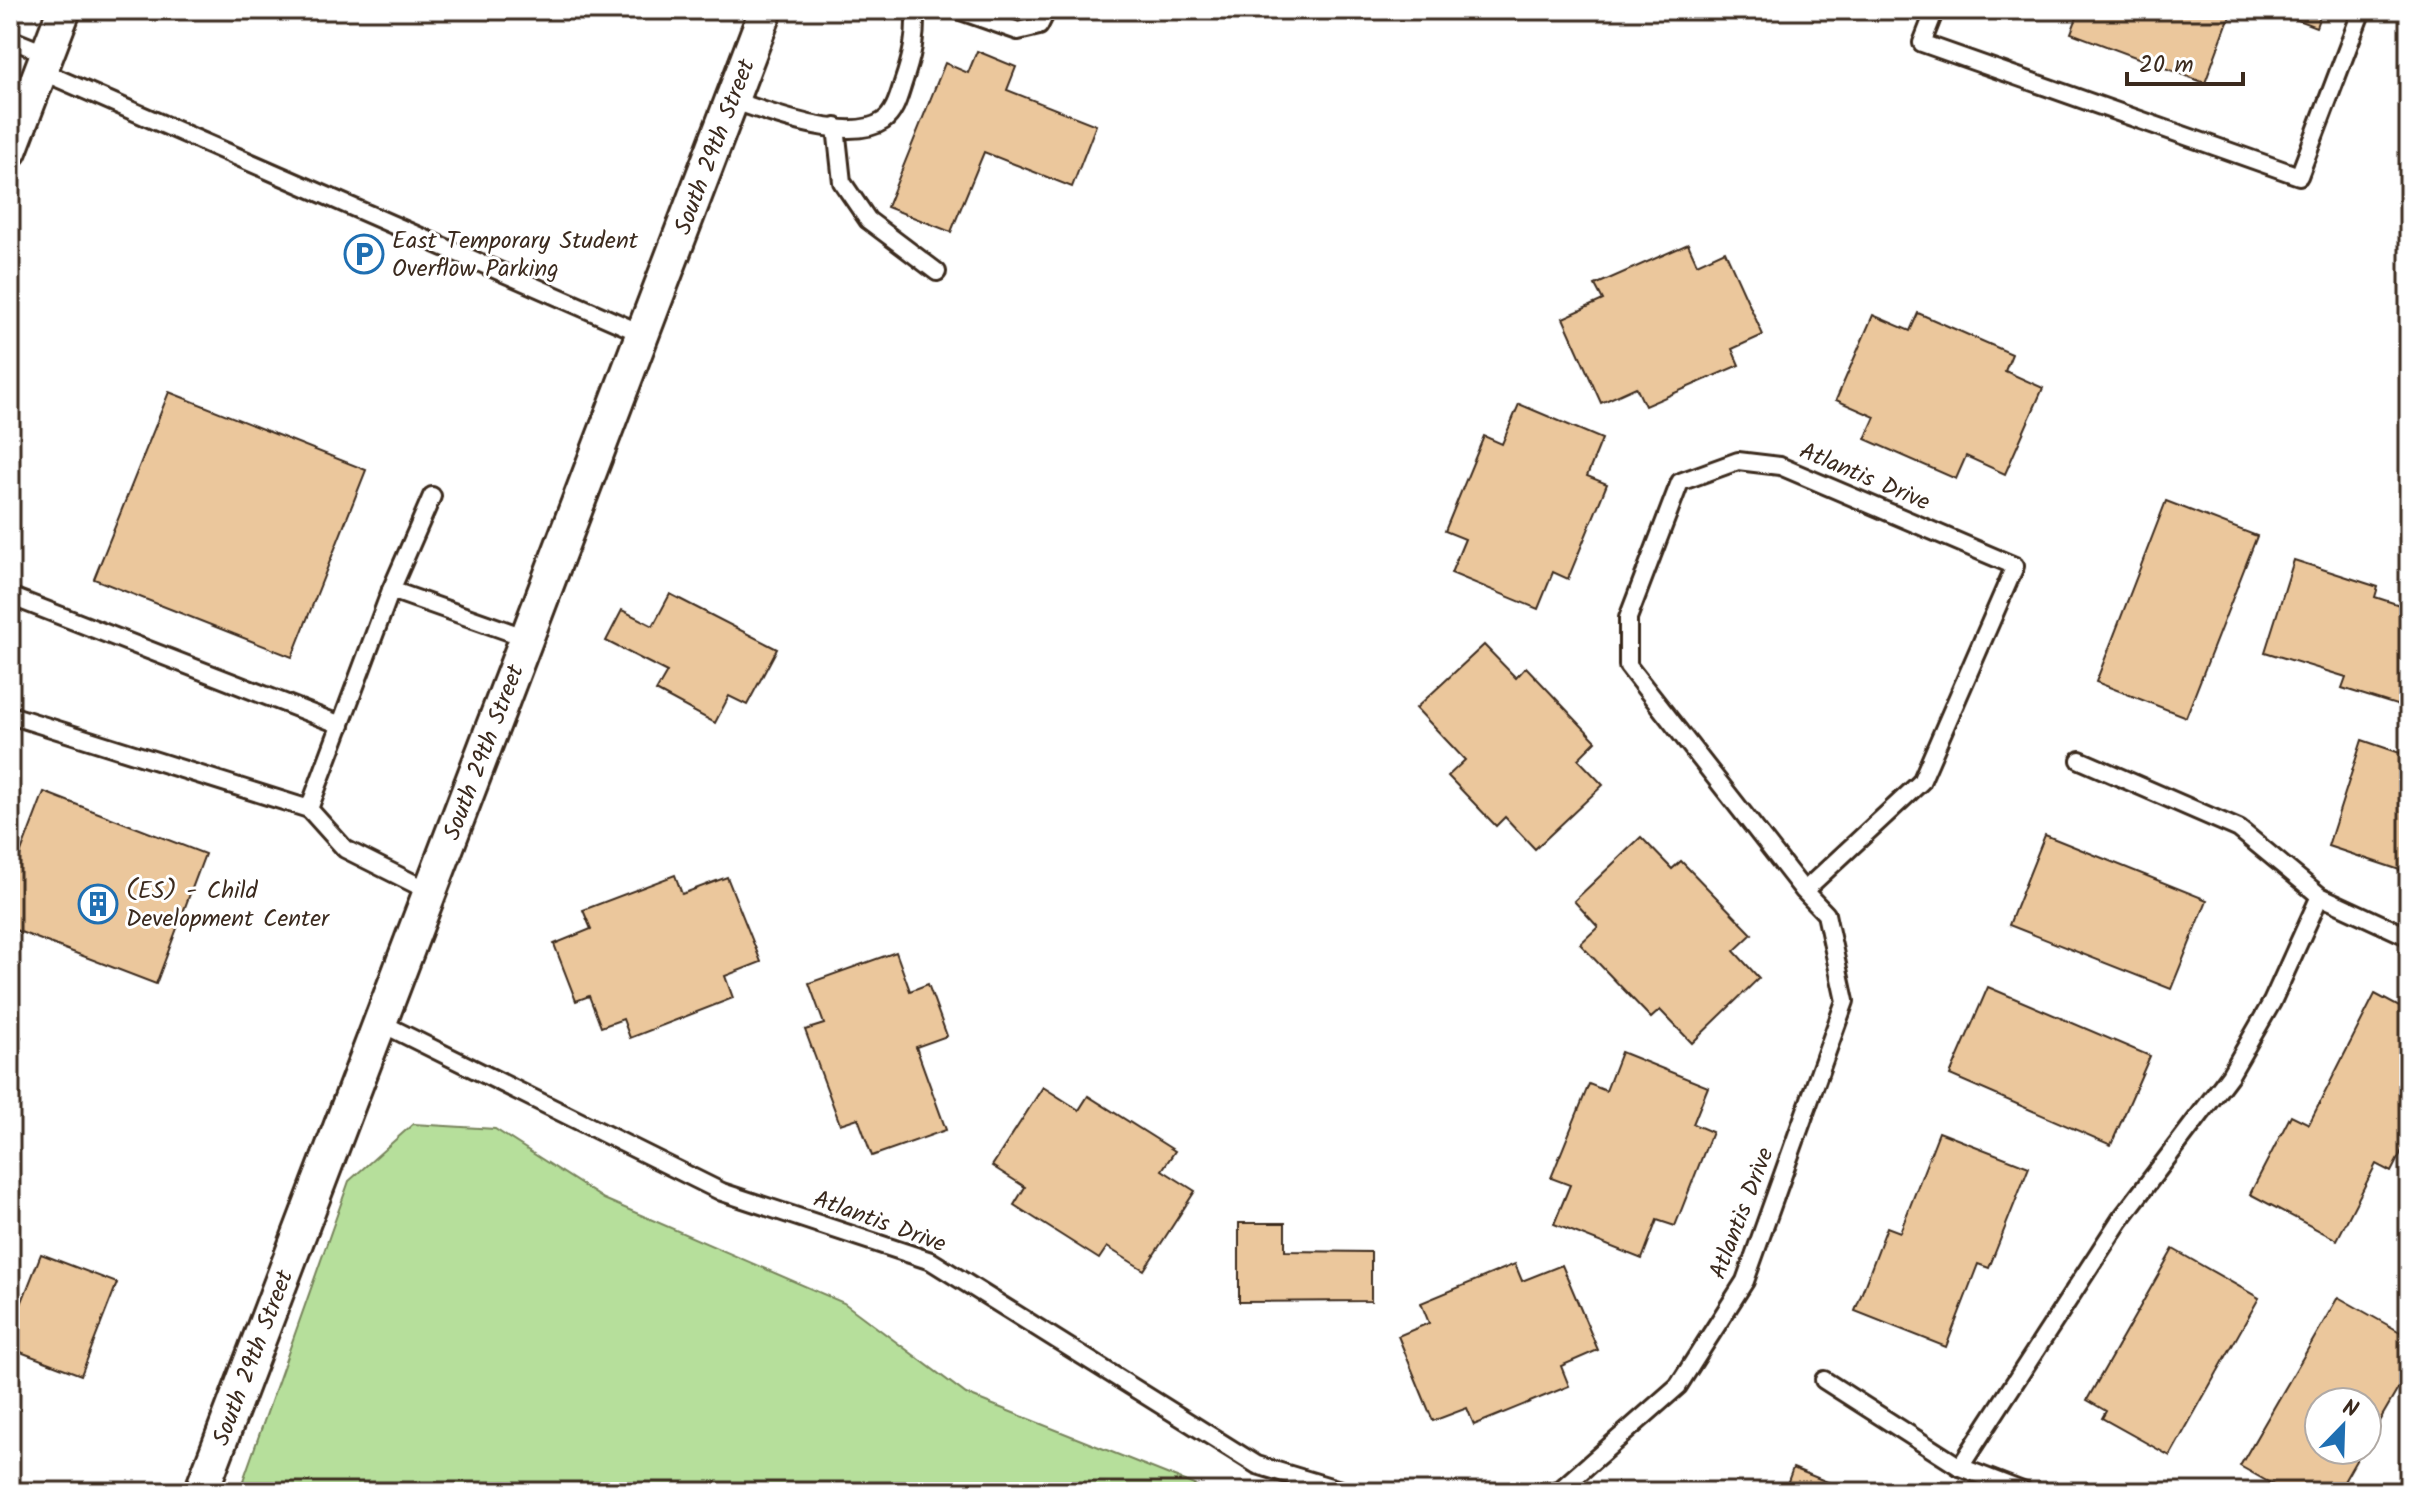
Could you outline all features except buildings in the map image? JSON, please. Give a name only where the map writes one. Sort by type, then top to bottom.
[{"type":"street","points":[[10,151],[64,10]]},
{"type":"street","name":"South 29th Street","points":[[201,1492],[766,10]]},
{"type":"lane","points":[[732,100],[815,127],[862,127],[883,121],[894,108],[916,46],[915,10]]},
{"type":"lane","points":[[958,10],[1018,31],[1039,26],[1047,10]]},
{"type":"lane","points":[[1935,10],[1922,43],[2299,176],[2362,10]]},
{"type":"lane","points":[[10,39],[44,62],[643,334]]},
{"type":"lane","points":[[836,127],[842,182],[868,220],[937,272]]},
{"type":"lane","name":"Atlantis Drive","points":[[1546,1492],[1560,1490],[1678,1386],[1745,1281],[1845,1001],[1826,914],[1804,891],[1628,666],[1628,618],[1680,482],[1738,461],[1780,466],[2015,566],[1921,782],[1804,891]]},
{"type":"lane","points":[[309,809],[391,590],[432,496]]},
{"type":"lane","points":[[391,590],[527,638]]},
{"type":"lane","points":[[10,596],[341,725]]},
{"type":"lane","points":[[10,715],[309,809],[345,849],[431,892]]},
{"type":"lane","points":[[2080,760],[2239,829],[2320,896],[2409,937]]},
{"type":"lane","points":[[1960,1467],[2120,1220],[2230,1075],[2272,1002],[2320,896]]},
{"type":"lane","name":"Atlantis Drive","points":[[381,1023],[722,1192],[931,1261],[1257,1465],[1347,1492]]},
{"type":"lane","points":[[1824,1380],[1960,1467],[2025,1492]]},
{"type":"green space","points":[[413,1124],[495,1129],[604,1199],[844,1303],[966,1394],[1212,1492],[239,1492],[349,1181]]},
{"type":"place","name":"East Temporary Student Overflow Parking","points":[[364,254]]},
{"type":"place","name":"(ES) - Child Development Center","points":[[98,904]]}]
